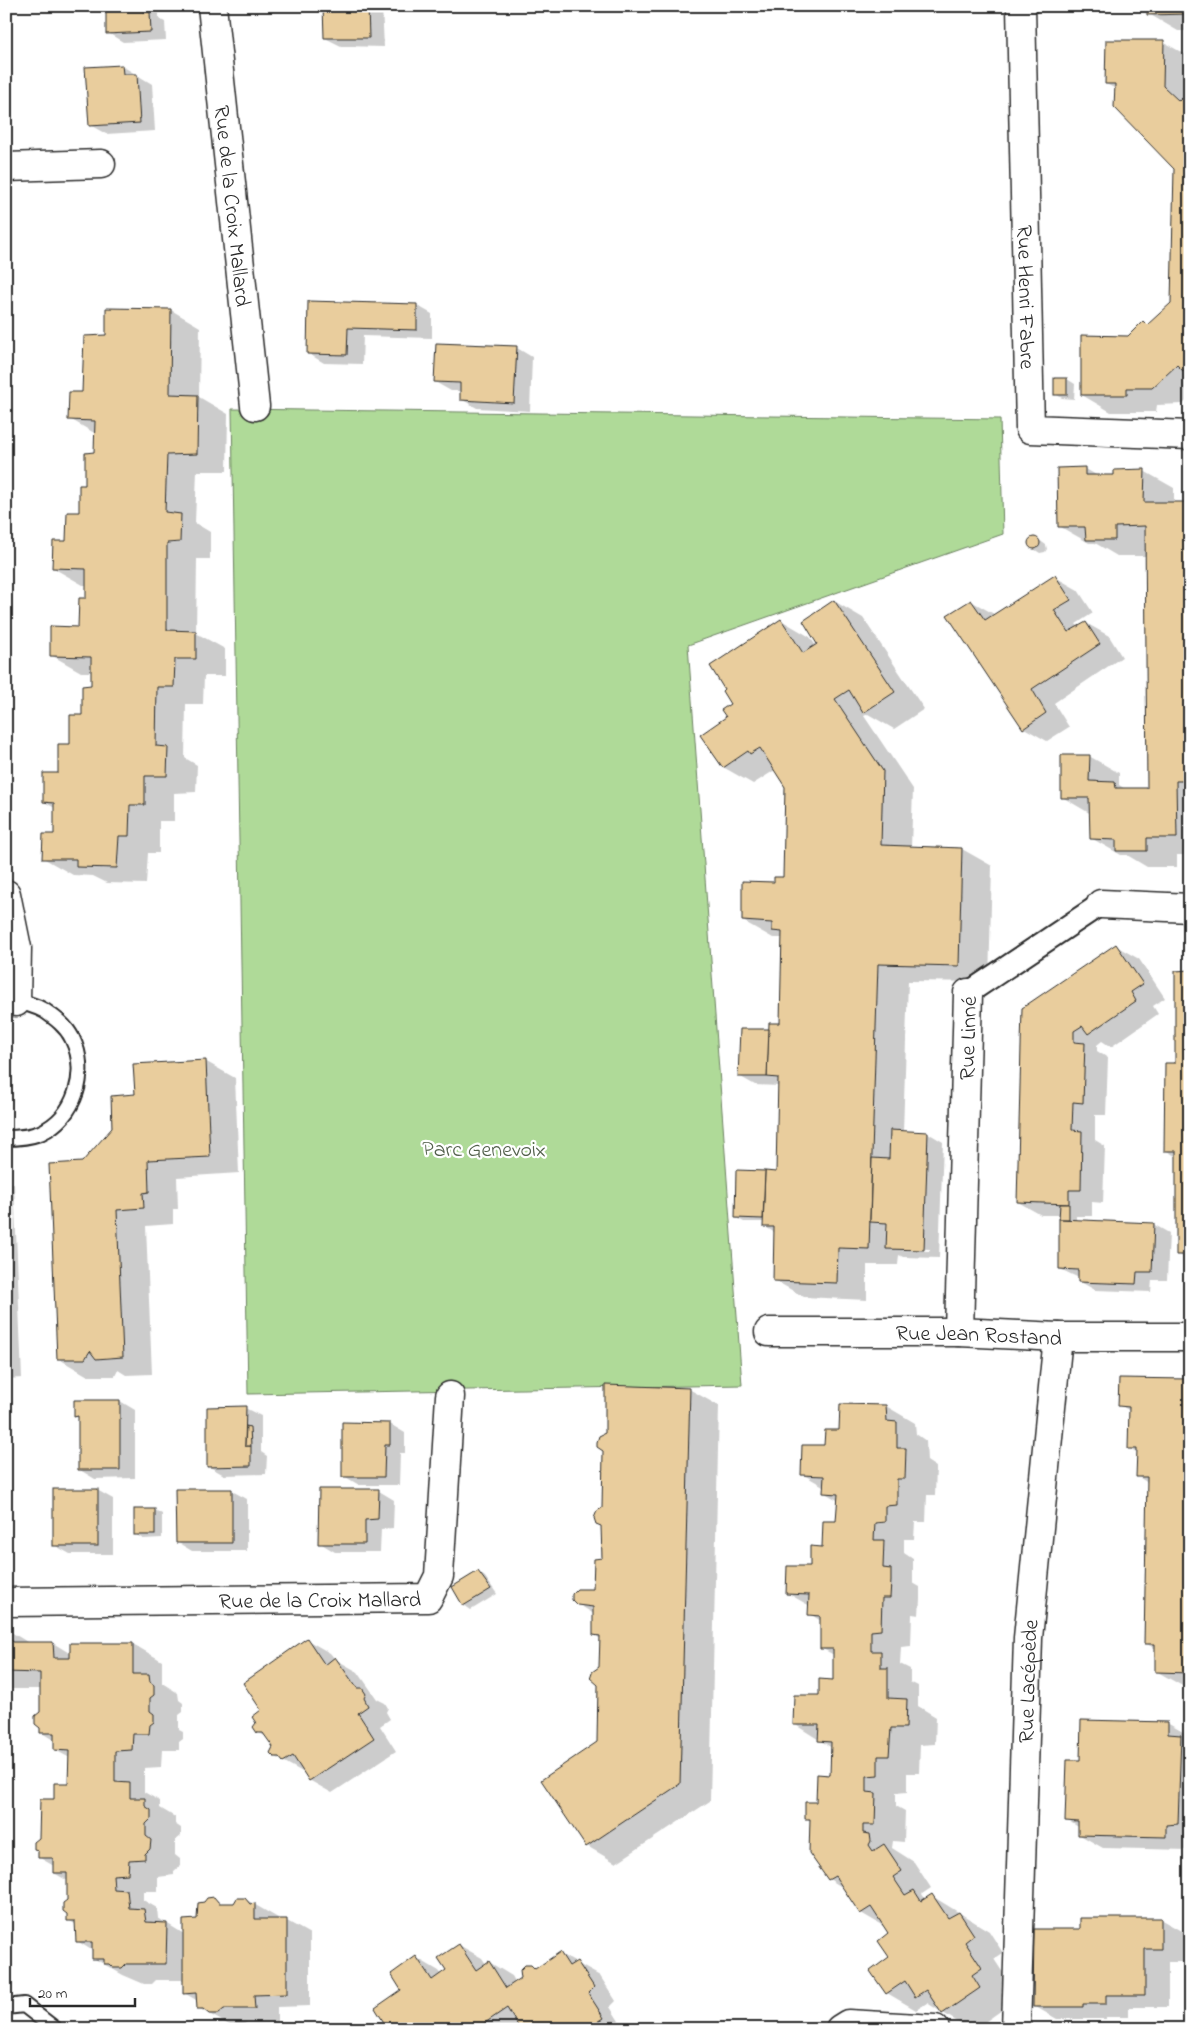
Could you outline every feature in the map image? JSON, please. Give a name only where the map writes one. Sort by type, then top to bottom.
[{"type":"street","name":"Rue de la Croix Mallard","points":[[212,6],[255,406]]},
{"type":"street","name":"Rue Henri Fabre","points":[[1021,6],[1030,429],[1190,435]]},
{"type":"street","points":[[6,167],[101,164]]},
{"type":"street","points":[[6,894],[16,948],[11,1002]]},
{"type":"street","name":"Rue Linné","points":[[959,1332],[968,993],[1101,904],[1190,908]]},
{"type":"street","name":"Rue Jean Rostand","points":[[769,1332],[959,1332],[1058,1337],[1190,1337]]},
{"type":"street","name":"Rue Lacépède","points":[[1016,2029],[1028,1638],[1058,1337]]},
{"type":"street","name":"Rue de la Croix Mallard","points":[[6,1602],[428,1598],[439,1576],[450,1396]]},
{"type":"street","points":[[840,2029],[848,2024],[935,2029]]},
{"type":"lane","points":[[6,1138],[24,1138],[41,1132],[60,1120],[72,1102],[80,1080],[79,1058],[72,1037],[57,1019],[38,1007],[11,1002]]},
{"type":"lane","points":[[6,2007],[24,2005],[55,2029]]},
{"type":"green space","name":"Parc Genevoix","points":[[232,409],[1000,419],[1003,534],[688,645],[742,1385],[248,1394]]},
{"type":"building","points":[[106,6],[144,6],[144,12],[150,12],[151,32],[106,34]]},
{"type":"building","points":[[323,6],[368,6],[369,38],[324,38]]},
{"type":"building","points":[[1147,6],[1190,6],[1190,14],[1147,15]]},
{"type":"building","points":[[1106,40],[1164,40],[1163,86],[1179,101],[1182,98],[1190,106],[1190,365],[1183,371],[1177,365],[1152,388],[1127,388],[1127,395],[1081,395],[1081,335],[1128,336],[1143,321],[1147,325],[1171,303],[1174,169],[1114,107],[1115,84],[1105,84]]},
{"type":"building","points":[[122,65],[123,74],[137,74],[140,123],[89,126],[85,67]]},
{"type":"building","points":[[308,301],[417,304],[417,330],[348,328],[347,355],[307,354]]},
{"type":"building","points":[[106,308],[171,309],[170,394],[198,395],[197,454],[167,455],[165,512],[181,514],[180,542],[167,543],[167,630],[196,631],[196,659],[175,659],[174,687],[157,687],[156,746],[168,747],[167,776],[145,776],[145,805],[130,805],[129,836],[119,836],[117,868],[76,867],[76,859],[42,859],[43,834],[54,834],[54,803],[43,802],[43,773],[58,773],[58,744],[70,744],[70,715],[82,715],[82,686],[91,685],[91,657],[50,656],[50,626],[78,627],[79,598],[86,598],[86,569],[52,568],[53,541],[66,541],[67,512],[79,512],[79,485],[85,485],[85,453],[94,452],[95,421],[68,420],[69,392],[82,392],[84,336],[106,335]]},
{"type":"building","points":[[436,343],[517,346],[514,403],[460,400],[460,383],[434,382]]},
{"type":"building","points":[[1054,378],[1067,378],[1067,395],[1054,395]]},
{"type":"building","points":[[1085,467],[1085,475],[1114,475],[1114,470],[1145,469],[1144,502],[1190,502],[1190,781],[1176,781],[1177,838],[1147,838],[1147,851],[1116,851],[1116,840],[1090,839],[1089,798],[1061,798],[1061,755],[1090,755],[1089,781],[1115,782],[1116,788],[1147,788],[1145,526],[1115,527],[1115,540],[1086,540],[1085,527],[1058,527],[1057,468]]},
{"type":"building","points":[[1036,537],[1039,538],[1039,548],[1032,549],[1029,548],[1028,541],[1029,538]]},
{"type":"building","points":[[1055,575],[1071,600],[1054,610],[1068,632],[1086,622],[1100,644],[1032,689],[1046,713],[1023,729],[947,615],[971,600],[985,620]]},
{"type":"building","points":[[834,600],[895,692],[863,713],[849,690],[835,699],[883,771],[881,845],[962,848],[959,966],[878,964],[869,1249],[838,1248],[837,1283],[773,1281],[774,1227],[763,1227],[765,1171],[776,1172],[778,1078],[767,1077],[769,1023],[780,1023],[782,932],[772,931],[772,923],[742,921],[742,881],[774,882],[774,877],[783,877],[785,787],[760,748],[750,754],[748,751],[723,768],[700,735],[726,717],[721,710],[730,704],[722,691],[724,689],[710,666],[781,619],[803,653],[817,644],[803,621]]},
{"type":"building","points":[[1116,944],[1143,984],[1131,992],[1136,1001],[1088,1034],[1082,1026],[1074,1031],[1074,1042],[1085,1043],[1083,1103],[1073,1102],[1072,1130],[1082,1131],[1081,1190],[1069,1190],[1069,1204],[1017,1202],[1022,1008]]},
{"type":"building","points":[[1190,970],[1190,1255],[1176,1255],[1176,1151],[1164,1151],[1165,1063],[1175,1063],[1175,971]]},
{"type":"building","points":[[740,1029],[769,1029],[767,1077],[738,1077]]},
{"type":"building","points":[[206,1060],[210,1157],[148,1160],[149,1192],[143,1193],[144,1208],[117,1210],[123,1357],[96,1359],[90,1351],[85,1359],[57,1359],[49,1164],[82,1162],[112,1128],[111,1096],[135,1094],[133,1064]]},
{"type":"building","points":[[890,1130],[928,1132],[924,1250],[886,1249],[887,1223],[870,1222],[872,1158],[889,1159]]},
{"type":"building","points":[[736,1170],[765,1171],[763,1219],[735,1218]]},
{"type":"building","points":[[1060,1204],[1069,1204],[1069,1219],[1059,1219]]},
{"type":"building","points":[[1059,1219],[1154,1223],[1152,1272],[1137,1272],[1136,1284],[1078,1282],[1078,1270],[1059,1269]]},
{"type":"building","points":[[1189,1352],[1190,1673],[1155,1672],[1155,1644],[1144,1644],[1147,1477],[1136,1477],[1137,1449],[1128,1449],[1129,1407],[1118,1406],[1119,1378],[1188,1379]]},
{"type":"building","points":[[605,1385],[690,1388],[680,1784],[586,1847],[541,1780],[597,1742],[598,1685],[590,1678],[592,1672],[599,1667],[600,1636],[593,1635],[593,1607],[577,1605],[572,1600],[572,1594],[577,1589],[593,1589],[594,1559],[602,1558],[601,1526],[596,1524],[594,1518],[597,1511],[602,1508],[603,1451],[597,1447],[597,1442],[599,1436],[605,1433]]},
{"type":"building","points":[[74,1400],[120,1400],[120,1470],[78,1470],[78,1416],[74,1417]]},
{"type":"building","points":[[840,1404],[886,1405],[887,1421],[897,1422],[897,1448],[906,1448],[905,1479],[897,1479],[897,1505],[885,1506],[885,1522],[875,1523],[874,1540],[884,1540],[883,1568],[891,1569],[891,1581],[890,1598],[882,1598],[881,1630],[871,1631],[871,1651],[881,1651],[881,1668],[888,1668],[888,1698],[907,1699],[906,1728],[891,1728],[889,1756],[878,1756],[878,1775],[867,1776],[867,1792],[876,1793],[875,1825],[863,1825],[863,1833],[870,1834],[871,1841],[869,1845],[873,1851],[884,1844],[902,1871],[893,1877],[905,1895],[914,1890],[921,1901],[932,1894],[948,1918],[959,1912],[974,1935],[965,1942],[982,1968],[972,1975],[980,1988],[942,2014],[926,1990],[915,1997],[905,1981],[886,1994],[870,1971],[889,1957],[878,1941],[888,1933],[871,1907],[860,1914],[835,1876],[828,1880],[809,1853],[810,1819],[805,1819],[805,1802],[816,1802],[817,1774],[830,1775],[831,1742],[818,1741],[819,1725],[793,1725],[794,1695],[819,1695],[819,1679],[833,1680],[833,1649],[820,1649],[820,1616],[808,1615],[809,1595],[786,1594],[787,1566],[810,1566],[810,1546],[822,1547],[823,1521],[836,1521],[838,1494],[823,1493],[824,1476],[801,1475],[802,1445],[824,1445],[825,1430],[839,1430]]},
{"type":"building","points":[[246,1406],[245,1446],[251,1446],[251,1466],[207,1467],[207,1407]]},
{"type":"building","points":[[342,1422],[390,1423],[390,1445],[385,1445],[384,1477],[342,1477]]},
{"type":"building","points":[[246,1426],[250,1427],[251,1446],[245,1446]]},
{"type":"building","points":[[53,1489],[98,1489],[98,1546],[53,1546]]},
{"type":"building","points":[[175,1489],[232,1489],[232,1543],[176,1543]]},
{"type":"building","points":[[319,1489],[379,1489],[378,1519],[365,1520],[365,1544],[318,1544]]},
{"type":"building","points":[[134,1509],[155,1509],[155,1535],[134,1535]]},
{"type":"building","points":[[478,1571],[491,1589],[463,1606],[452,1587]]},
{"type":"building","points":[[6,1633],[13,1642],[53,1642],[54,1658],[70,1658],[70,1643],[133,1643],[133,1674],[149,1674],[150,1682],[154,1685],[154,1695],[150,1698],[150,1711],[154,1714],[154,1722],[150,1725],[149,1734],[133,1734],[132,1750],[115,1751],[115,1782],[130,1783],[130,1798],[145,1798],[145,1806],[151,1810],[151,1819],[146,1824],[146,1836],[151,1840],[150,1849],[145,1854],[145,1859],[129,1860],[128,1874],[113,1875],[114,1889],[127,1890],[129,1908],[144,1909],[146,1922],[167,1923],[166,1964],[126,1964],[122,1968],[113,1968],[109,1964],[104,1964],[104,1959],[92,1959],[92,1942],[76,1942],[75,1921],[67,1921],[67,1914],[63,1911],[63,1903],[67,1900],[67,1873],[53,1873],[53,1858],[38,1858],[38,1851],[34,1850],[34,1842],[39,1838],[40,1799],[54,1799],[54,1783],[68,1783],[69,1751],[54,1750],[54,1733],[40,1733],[40,1728],[35,1724],[35,1716],[40,1712],[40,1673],[6,1672]]},
{"type":"building","points":[[307,1638],[325,1665],[335,1657],[357,1688],[362,1688],[366,1694],[364,1698],[368,1706],[358,1713],[374,1738],[309,1781],[293,1756],[283,1762],[279,1757],[274,1757],[270,1753],[273,1747],[263,1733],[257,1733],[253,1727],[256,1723],[252,1717],[261,1710],[243,1683]]},
{"type":"building","points":[[1081,1720],[1168,1722],[1168,1734],[1181,1735],[1178,1824],[1166,1825],[1166,1837],[1078,1835],[1078,1822],[1065,1821],[1067,1760],[1080,1760]]},
{"type":"building","points":[[214,1897],[219,1903],[234,1903],[237,1898],[245,1898],[250,1904],[255,1903],[255,1919],[287,1919],[287,1994],[254,1995],[255,2009],[224,2009],[218,2014],[209,2014],[203,2009],[197,2009],[196,1993],[183,1994],[183,1920],[197,1919],[198,1903],[204,1902],[207,1898]]},
{"type":"building","points":[[1080,1918],[1161,1918],[1161,1949],[1145,1949],[1145,1995],[1106,1995],[1106,2004],[1083,2004],[1083,2007],[1033,2007],[1034,1929],[1080,1929]]},
{"type":"building","points":[[459,1944],[476,1970],[489,1961],[506,1988],[521,1978],[520,1970],[525,1965],[531,1965],[535,1969],[560,1952],[569,1966],[577,1961],[594,1987],[588,1993],[604,2018],[587,2029],[520,2029],[507,2008],[482,2025],[483,2029],[464,2029],[461,2023],[452,2029],[388,2029],[375,2008],[401,1990],[391,1974],[416,1956],[432,1980],[446,1970],[438,1958]]}]
